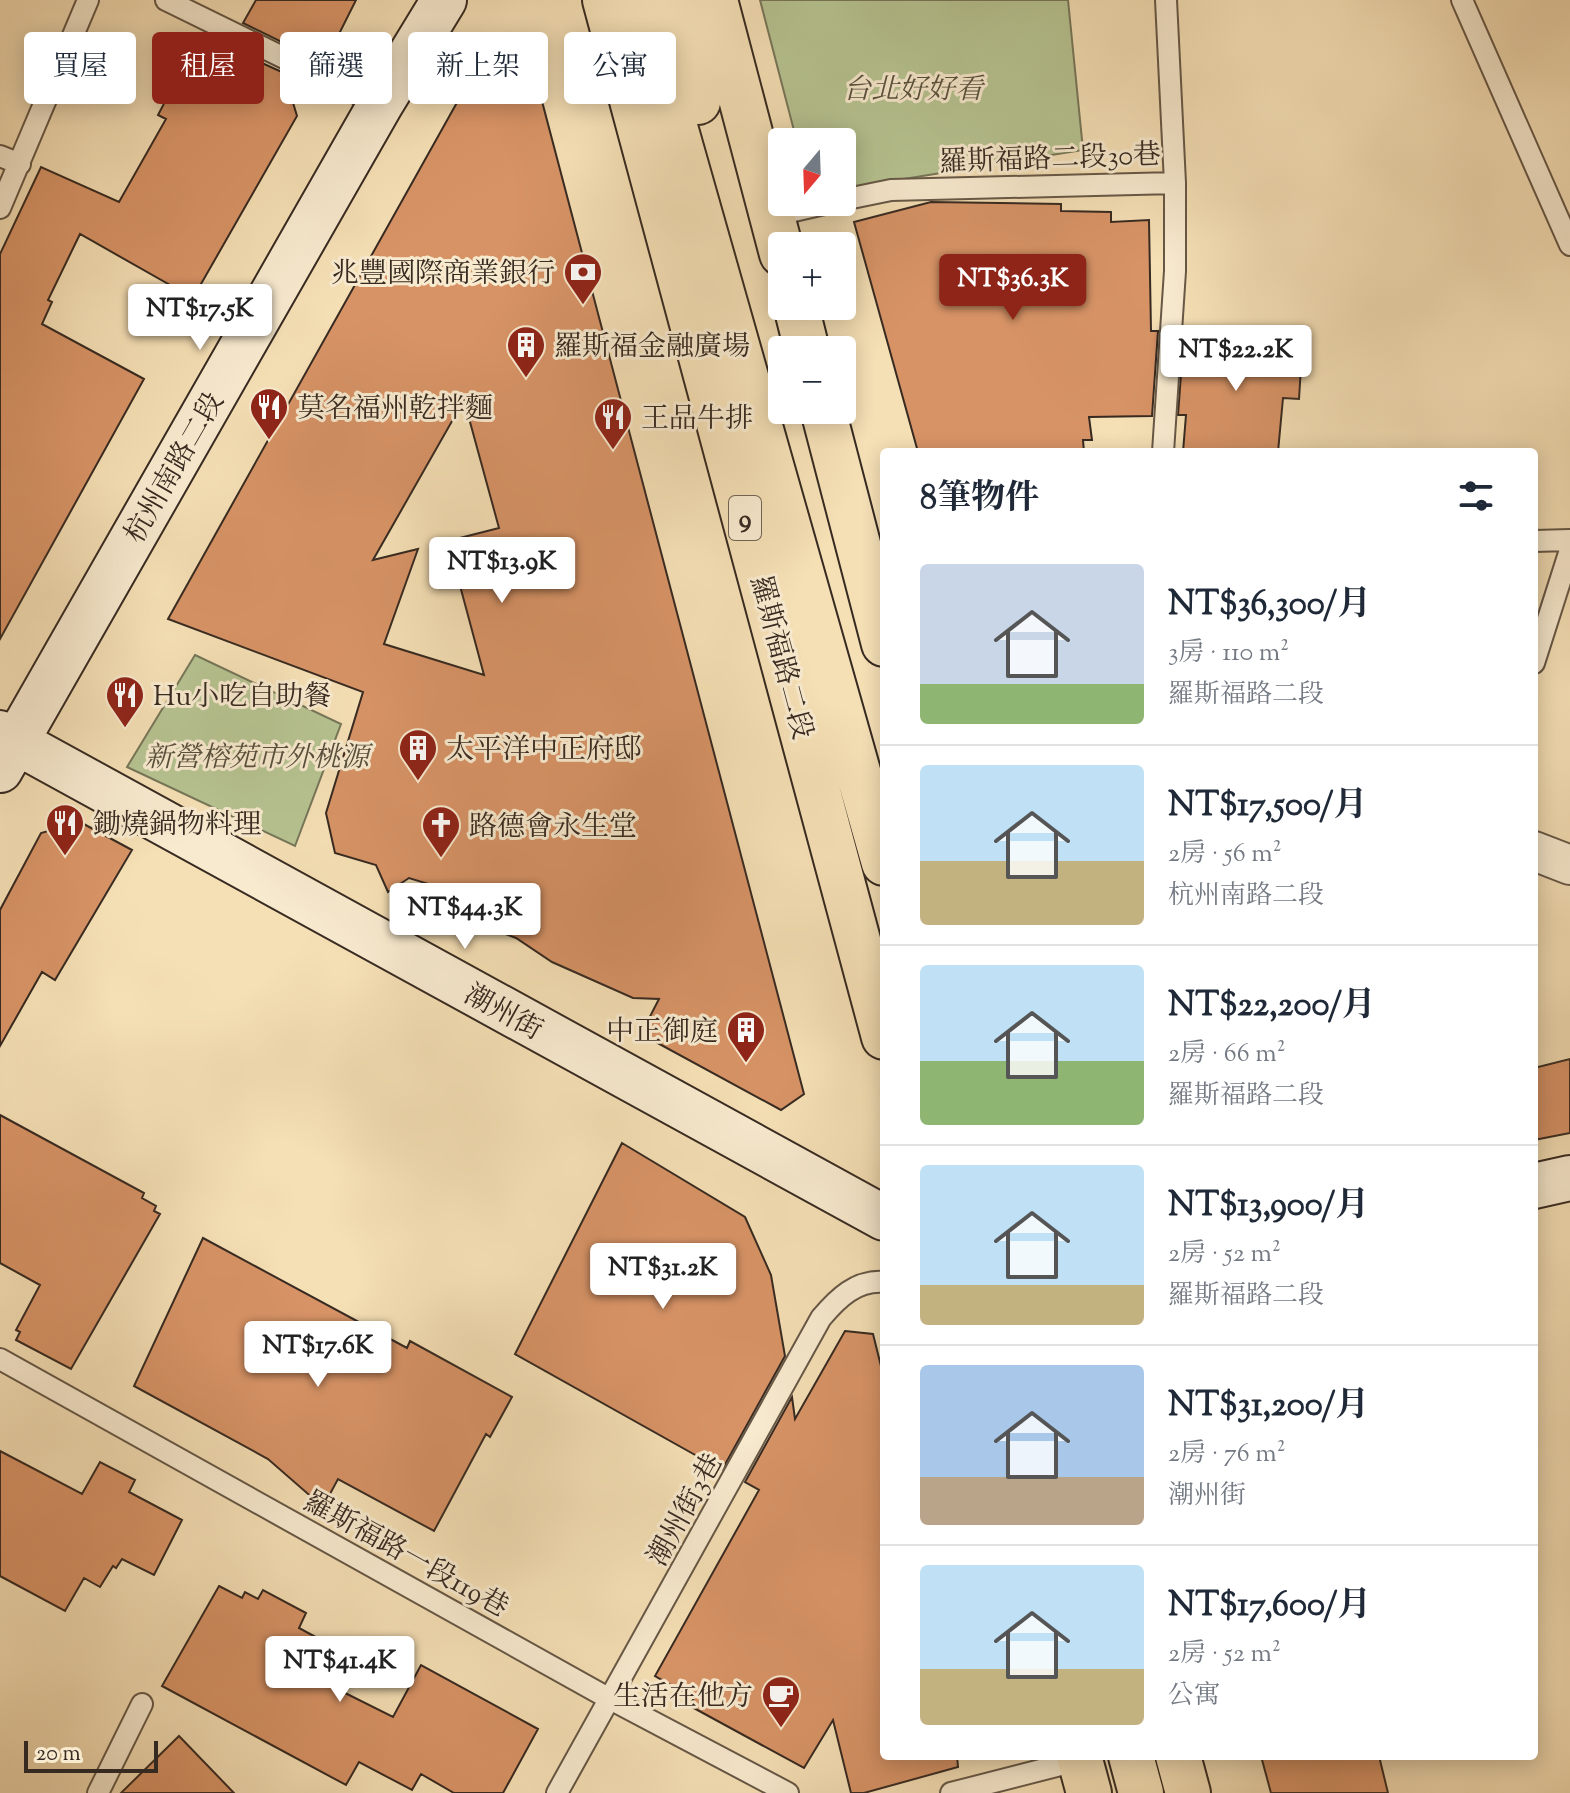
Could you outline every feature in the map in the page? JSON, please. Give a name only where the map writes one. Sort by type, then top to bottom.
[{"type":"main road","name":"羅斯福路二段","points":[[605,0],[880,1022]]},
{"type":"main road","name":"9","points":[[639,0],[880,849]]},
{"type":"main road","name":"9","points":[[671,0],[880,781]]},
{"type":"main road","points":[[715,0],[776,232]]},
{"type":"main road","points":[[827,424],[877,590],[880,613]]},
{"type":"main road","points":[[1132,1760],[1141,1793]]},
{"type":"main road","points":[[1179,1760],[1188,1793]]},
{"type":"street","name":"杭州南路二段","points":[[6,748],[444,0]]},
{"type":"street","name":"潮州街","points":[[6,748],[880,1216]]},
{"type":"street","points":[[1538,853],[1570,865]]},
{"type":"street","points":[[1538,1185],[1570,1178]]},
{"type":"lane","points":[[0,208],[88,0]]},
{"type":"lane","points":[[166,0],[380,105]]},
{"type":"lane","name":"羅斯福路二段30巷","points":[[856,197],[891,190],[1175,183],[1166,0]]},
{"type":"lane","points":[[1462,0],[1570,245]]},
{"type":"lane","points":[[0,156],[20,164]]},
{"type":"lane","points":[[1163,448],[1175,271],[1175,183]]},
{"type":"lane","points":[[782,232],[809,216]]},
{"type":"lane","points":[[1538,541],[1570,540]]},
{"type":"lane","points":[[1538,650],[1570,550]]},
{"type":"lane","name":"潮州街3巷","points":[[557,1793],[821,1318],[843,1293],[872,1281],[880,1282]]},
{"type":"lane","name":"羅斯福路一段119巷","points":[[0,1359],[608,1698],[788,1793]]},
{"type":"lane","points":[[98,1793],[142,1704]]},
{"type":"lane","points":[[951,1793],[1083,1770]]},
{"type":"green space","name":"台北好好看","points":[[760,0],[1068,0],[1083,150],[856,187],[856,128],[793,128]]},
{"type":"green space","name":"新營榕苑市外桃源","points":[[195,655],[341,724],[295,846],[127,767]]},
{"type":"building","points":[[256,0],[356,0],[340,32],[280,32],[280,41],[243,23]]},
{"type":"building","points":[[264,64],[280,71],[280,104],[293,104],[297,116],[193,298],[80,234],[48,300],[52,302],[42,324],[144,379],[0,639],[0,254],[41,167],[119,202],[166,119],[158,115],[164,104],[264,104]]},
{"type":"building","points":[[456,104],[543,104],[804,1094],[781,1110],[641,1034],[659,999],[633,998],[552,962],[516,938],[484,926],[487,915],[463,907],[458,893],[409,878],[388,892],[376,865],[335,853],[326,813],[363,692],[168,619]],"holes":[[[464,400],[499,528],[448,541],[484,675],[384,644],[418,549],[373,560]]]},
{"type":"building","points":[[931,202],[1061,204],[1061,211],[1111,212],[1111,222],[1149,220],[1151,331],[1158,331],[1152,416],[1089,417],[1092,440],[1083,440],[1084,448],[917,448],[854,222]]},
{"type":"building","points":[[1184,334],[1299,345],[1298,350],[1302,351],[1299,399],[1283,398],[1278,448],[1183,448],[1186,415],[1178,415]]},
{"type":"building","points":[[80,822],[132,850],[55,980],[42,972],[0,1046],[0,910],[41,833]]},
{"type":"building","points":[[1570,1059],[1570,1133],[1538,1139],[1538,1067]]},
{"type":"building","points":[[0,1115],[144,1193],[142,1198],[156,1206],[154,1211],[160,1214],[71,1369],[16,1340],[20,1332],[16,1330],[40,1285],[0,1263]]},
{"type":"building","points":[[622,1143],[745,1217],[771,1275],[785,1356],[722,1470],[515,1354]]},
{"type":"building","points":[[203,1238],[407,1348],[410,1341],[512,1397],[490,1437],[486,1434],[434,1531],[338,1479],[323,1507],[268,1459],[134,1386]]},
{"type":"building","points":[[845,1331],[873,1334],[880,1362],[880,1760],[957,1760],[958,1767],[864,1793],[851,1793],[833,1720],[804,1768],[690,1706],[694,1698],[655,1676],[759,1490],[745,1482],[792,1397],[795,1419]]},
{"type":"building","points":[[0,1451],[82,1494],[100,1462],[135,1480],[129,1492],[182,1520],[154,1575],[122,1559],[116,1568],[113,1566],[100,1587],[84,1578],[65,1611],[0,1576]]},
{"type":"building","points":[[219,1586],[242,1598],[245,1592],[258,1599],[263,1590],[306,1613],[299,1628],[334,1647],[317,1679],[393,1717],[421,1665],[538,1729],[503,1793],[454,1793],[421,1774],[412,1790],[359,1762],[346,1785],[162,1686]]},
{"type":"building","points":[[179,1736],[234,1793],[121,1793]]},
{"type":"building","points":[[1262,1760],[1380,1760],[1388,1793],[1271,1793]]},
{"type":"place","name":"兆豐國際商業銀行","points":[[583,306]]},
{"type":"place","name":"羅斯福金融廣場","points":[[526,379]]},
{"type":"place","name":"莫名福州乾拌麵","points":[[269,441]]},
{"type":"place","name":"王品牛排","points":[[613,451]]},
{"type":"place","name":"Hu小吃自助餐","points":[[125,729]]},
{"type":"place","name":"太平洋中正府邸","points":[[418,782]]},
{"type":"place","name":"鋤燒鍋物料理","points":[[65,857]]},
{"type":"place","name":"路德會永生堂","points":[[441,859]]},
{"type":"place","name":"中正御庭","points":[[746,1064]]},
{"type":"place","name":"生活在他方","points":[[781,1729]]}]
